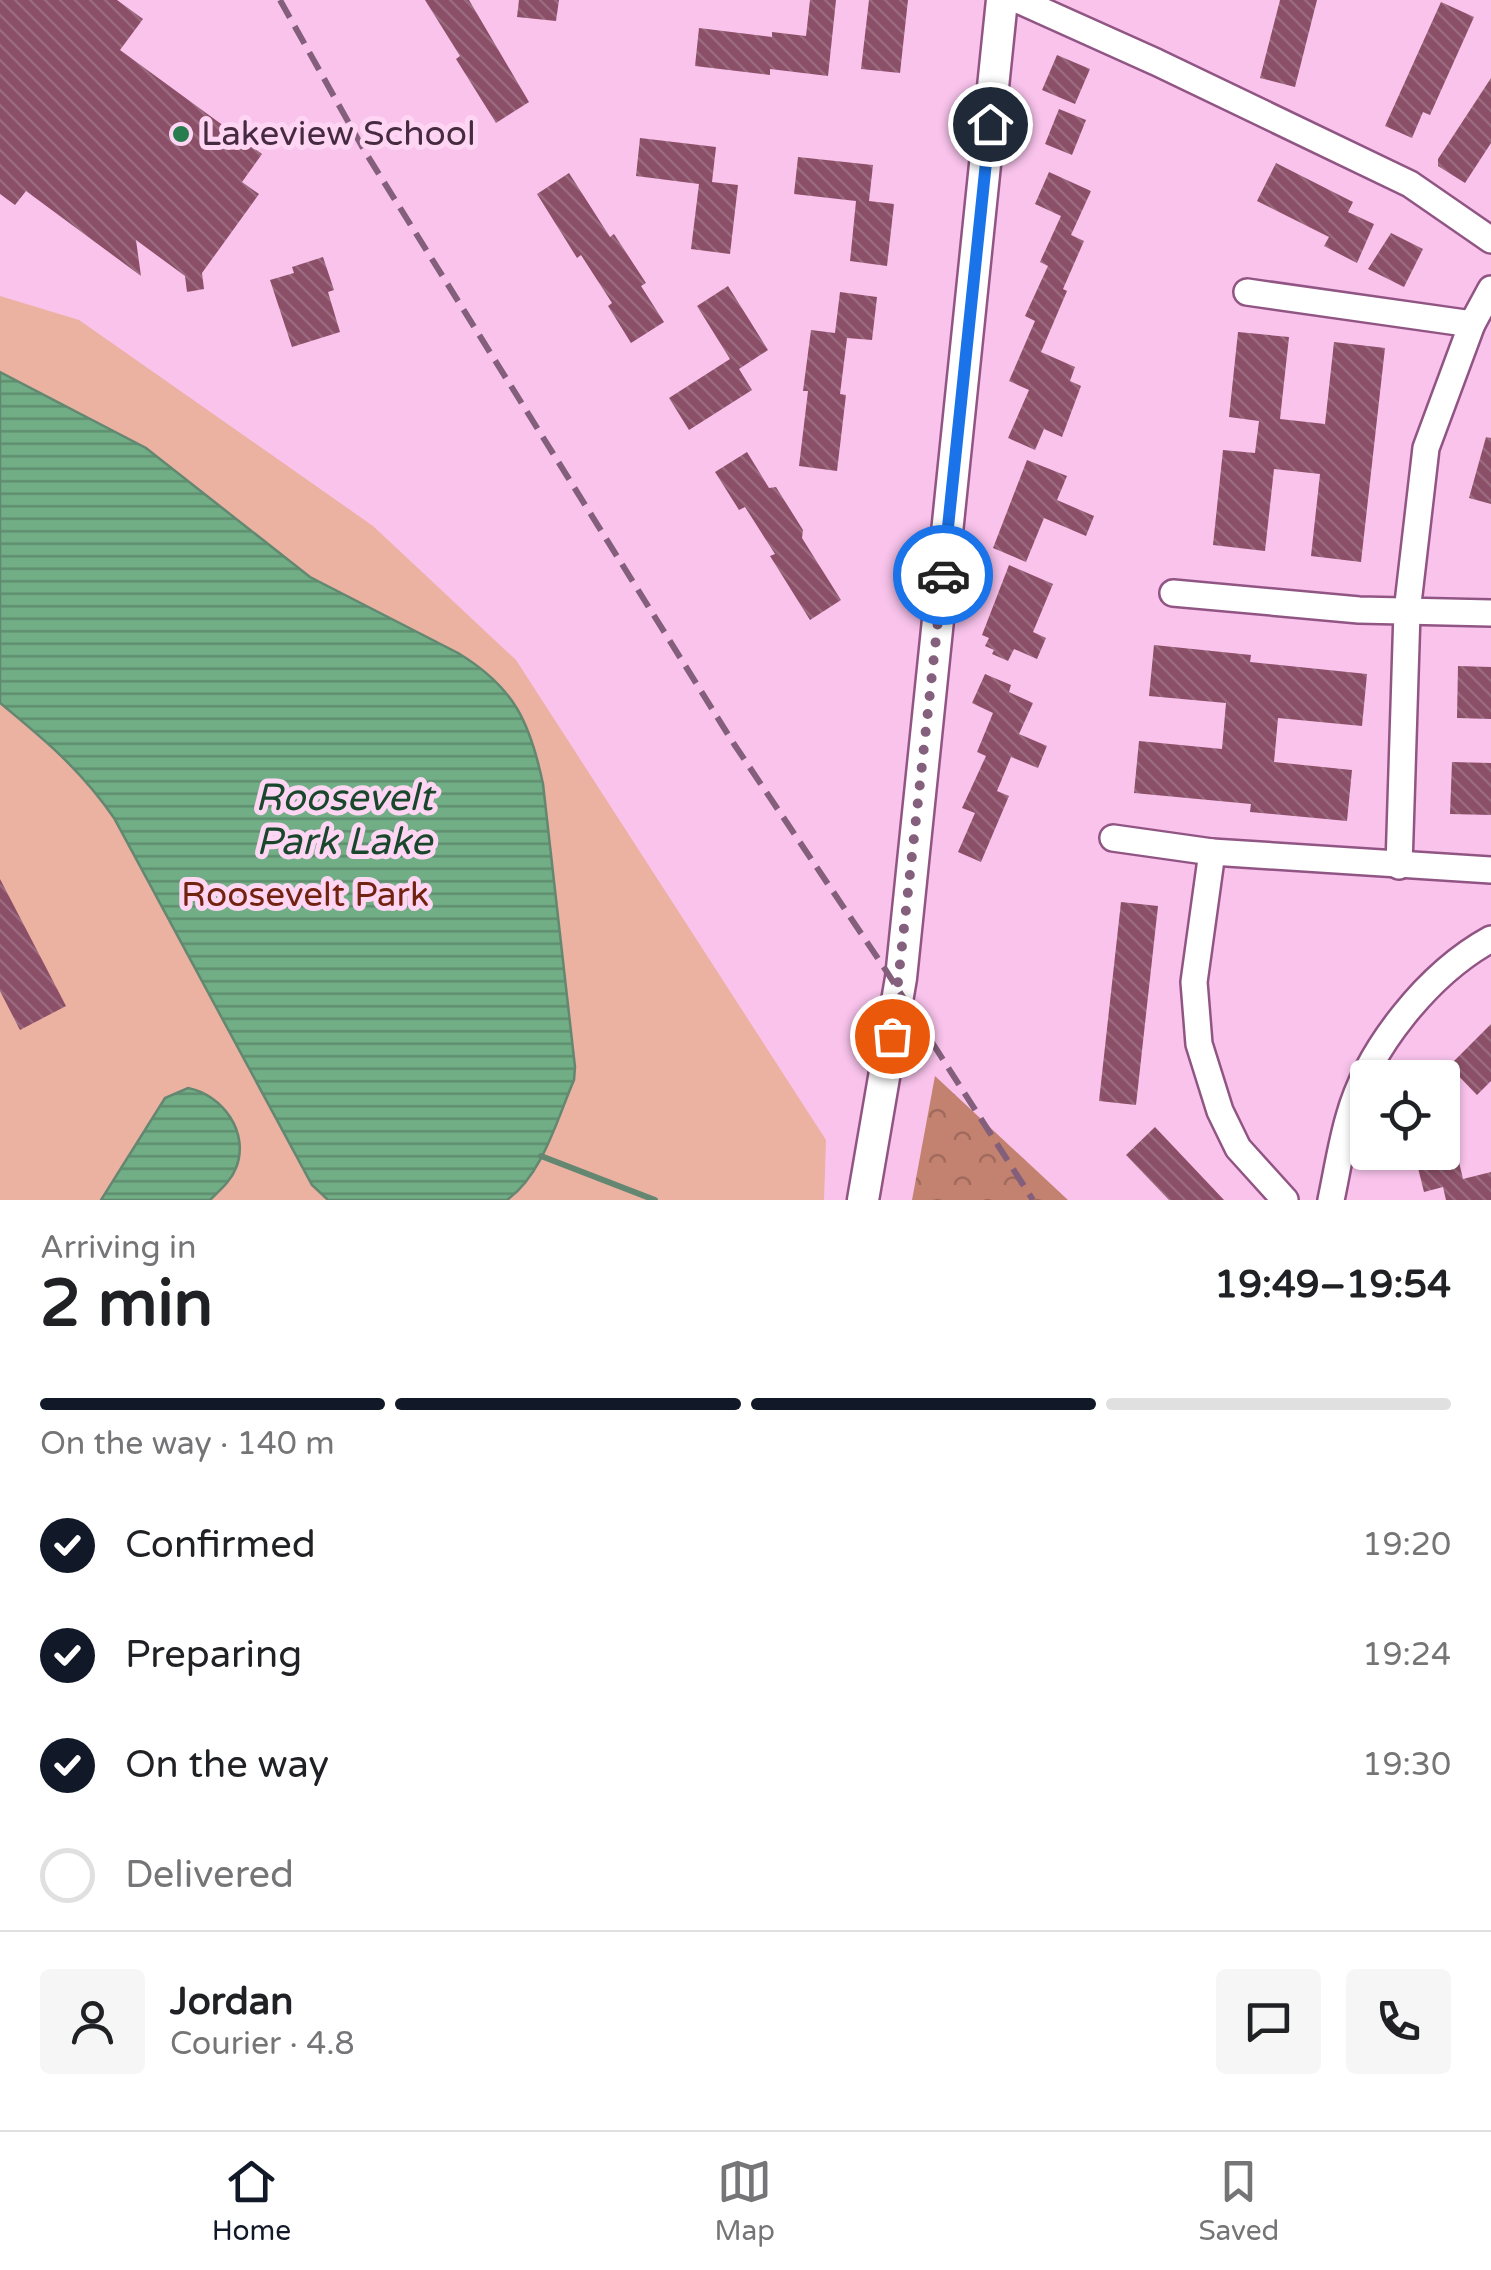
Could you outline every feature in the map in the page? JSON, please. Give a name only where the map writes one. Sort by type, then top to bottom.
[{"type":"street","points":[[863,1200],[901,978],[1002,0]]},
{"type":"street","points":[[1018,0],[1410,184],[1491,240]]},
{"type":"street","points":[[1399,866],[1407,612],[1426,448],[1472,324],[1491,289]]},
{"type":"street","points":[[1247,292],[1472,324]]},
{"type":"street","points":[[1172,593],[1407,612],[1491,614]]},
{"type":"street","points":[[1113,838],[1212,852],[1491,870]]},
{"type":"street","points":[[1212,852],[1194,982],[1200,1044],[1220,1111],[1238,1148],[1285,1200]]},
{"type":"street","points":[[1331,1200],[1349,1113],[1376,1056],[1414,1002],[1463,955],[1491,939]]},
{"type":"green space","name":"Roosevelt Park","points":[[0,296],[79,320],[373,526],[516,660],[826,1140],[824,1200],[0,1200]]},
{"type":"green space","points":[[935,1076],[1068,1200],[912,1200]]},
{"type":"water","name":"Roosevelt Park Lake","points":[[0,372],[146,448],[310,577],[458,653],[493,679],[517,708],[532,742],[543,784],[575,1067],[574,1080],[540,1161],[507,1200],[328,1200],[312,1185],[114,818],[75,770],[0,703]]},
{"type":"water","points":[[188,1088],[222,1107],[236,1129],[239,1155],[228,1181],[210,1200],[101,1200],[165,1098]]},
{"type":"building","name":"Lakeview School","points":[[0,0],[117,0],[143,19],[120,50],[262,154],[242,182],[259,194],[202,273],[204,289],[187,292],[185,276],[136,240],[141,276],[26,191],[15,205],[0,194]]},
{"type":"building","points":[[425,0],[469,0],[529,102],[496,123]]},
{"type":"building","points":[[519,0],[559,0],[556,21],[517,17]]},
{"type":"building","points":[[810,0],[836,0],[828,76],[770,69],[770,75],[695,66],[699,28],[772,37],[772,32],[806,36]]},
{"type":"building","points":[[869,0],[908,0],[900,73],[861,69]]},
{"type":"building","points":[[1280,0],[1317,0],[1295,87],[1260,78]]},
{"type":"building","points":[[1441,2],[1474,17],[1430,115],[1423,112],[1412,138],[1385,126]]},
{"type":"building","points":[[1057,55],[1090,69],[1075,104],[1042,90]]},
{"type":"building","points":[[1491,78],[1491,143],[1465,183],[1438,166],[1438,159]]},
{"type":"building","points":[[1059,109],[1086,120],[1072,155],[1045,144]]},
{"type":"building","points":[[640,138],[716,147],[712,182],[738,185],[730,254],[691,249],[699,184],[636,176]]},
{"type":"building","points":[[798,157],[873,165],[869,201],[894,204],[887,266],[850,261],[856,201],[794,194]]},
{"type":"building","points":[[1276,163],[1353,202],[1348,212],[1374,224],[1357,263],[1324,246],[1329,237],[1257,201]]},
{"type":"building","points":[[1049,172],[1091,191],[1071,235],[1084,241],[1041,352],[1075,367],[1070,381],[1081,386],[1062,437],[1044,429],[1035,450],[1008,438],[1029,390],[1009,381],[1035,321],[1025,316],[1048,266],[1040,262],[1061,216],[1035,204]]},
{"type":"building","points":[[569,173],[610,237],[614,234],[646,283],[641,286],[664,322],[631,343],[608,306],[612,303],[581,255],[577,258],[537,194]]},
{"type":"building","points":[[1391,233],[1423,249],[1404,287],[1368,269]]},
{"type":"building","points":[[323,257],[334,290],[328,292],[340,332],[292,347],[270,280],[294,273],[292,267]]},
{"type":"building","points":[[728,286],[768,350],[739,369],[752,390],[689,430],[669,398],[730,359],[697,306]]},
{"type":"building","points":[[840,292],[877,297],[872,340],[847,338],[840,394],[846,395],[837,471],[799,466],[811,330],[835,333]]},
{"type":"building","points":[[1238,332],[1289,337],[1280,419],[1325,424],[1334,342],[1385,348],[1361,562],[1311,556],[1320,474],[1274,469],[1265,551],[1213,545],[1223,450],[1255,453],[1259,421],[1229,417]]},
{"type":"building","points":[[1486,437],[1491,438],[1491,504],[1469,498]]},
{"type":"building","points":[[747,452],[769,488],[776,487],[841,600],[810,620],[745,507],[739,510],[715,472]]},
{"type":"building","points":[[1027,460],[1067,476],[1057,500],[1094,516],[1086,536],[1044,518],[1026,562],[993,548]]},
{"type":"building","points":[[1009,565],[1053,584],[1033,632],[1046,638],[1037,659],[1014,649],[1008,661],[985,646],[989,638],[982,635]]},
{"type":"building","points":[[1154,645],[1251,655],[1250,662],[1367,674],[1362,726],[1278,718],[1274,762],[1352,770],[1347,821],[1250,812],[1251,804],[1134,793],[1139,741],[1222,749],[1226,703],[1149,696]]},
{"type":"building","points":[[1458,666],[1491,667],[1491,719],[1457,718]]},
{"type":"building","points":[[985,674],[1011,685],[1009,692],[1033,703],[1019,734],[1047,746],[1038,768],[1011,757],[997,791],[1009,796],[981,862],[958,852],[975,813],[962,808],[986,756],[977,752],[993,713],[972,703]]},
{"type":"building","points":[[1452,762],[1491,763],[1491,815],[1450,814]]},
{"type":"building","points":[[0,879],[66,1006],[20,1030],[0,991]]},
{"type":"building","points":[[1121,902],[1158,906],[1136,1105],[1099,1101]]},
{"type":"building","points":[[1491,1024],[1491,1081],[1477,1095],[1460,1077],[1460,1060],[1455,1060]]},
{"type":"building","points":[[1155,1127],[1224,1200],[1169,1200],[1126,1155]]},
{"type":"building","points":[[1460,1166],[1463,1179],[1491,1172],[1491,1200],[1446,1200],[1443,1187],[1424,1192],[1418,1170],[1460,1170]]},
{"type":"waterway","points":[[541,1156],[655,1200]]},
{"type":"railway","points":[[280,0],[364,150],[734,744],[1033,1200]]},
{"type":"way so far","points":[[892,1036],[943,575]]},
{"type":"place","name":"Lakeview School","points":[[181,134]]},
{"type":"route","points":[[943,575],[990,124]]}]
